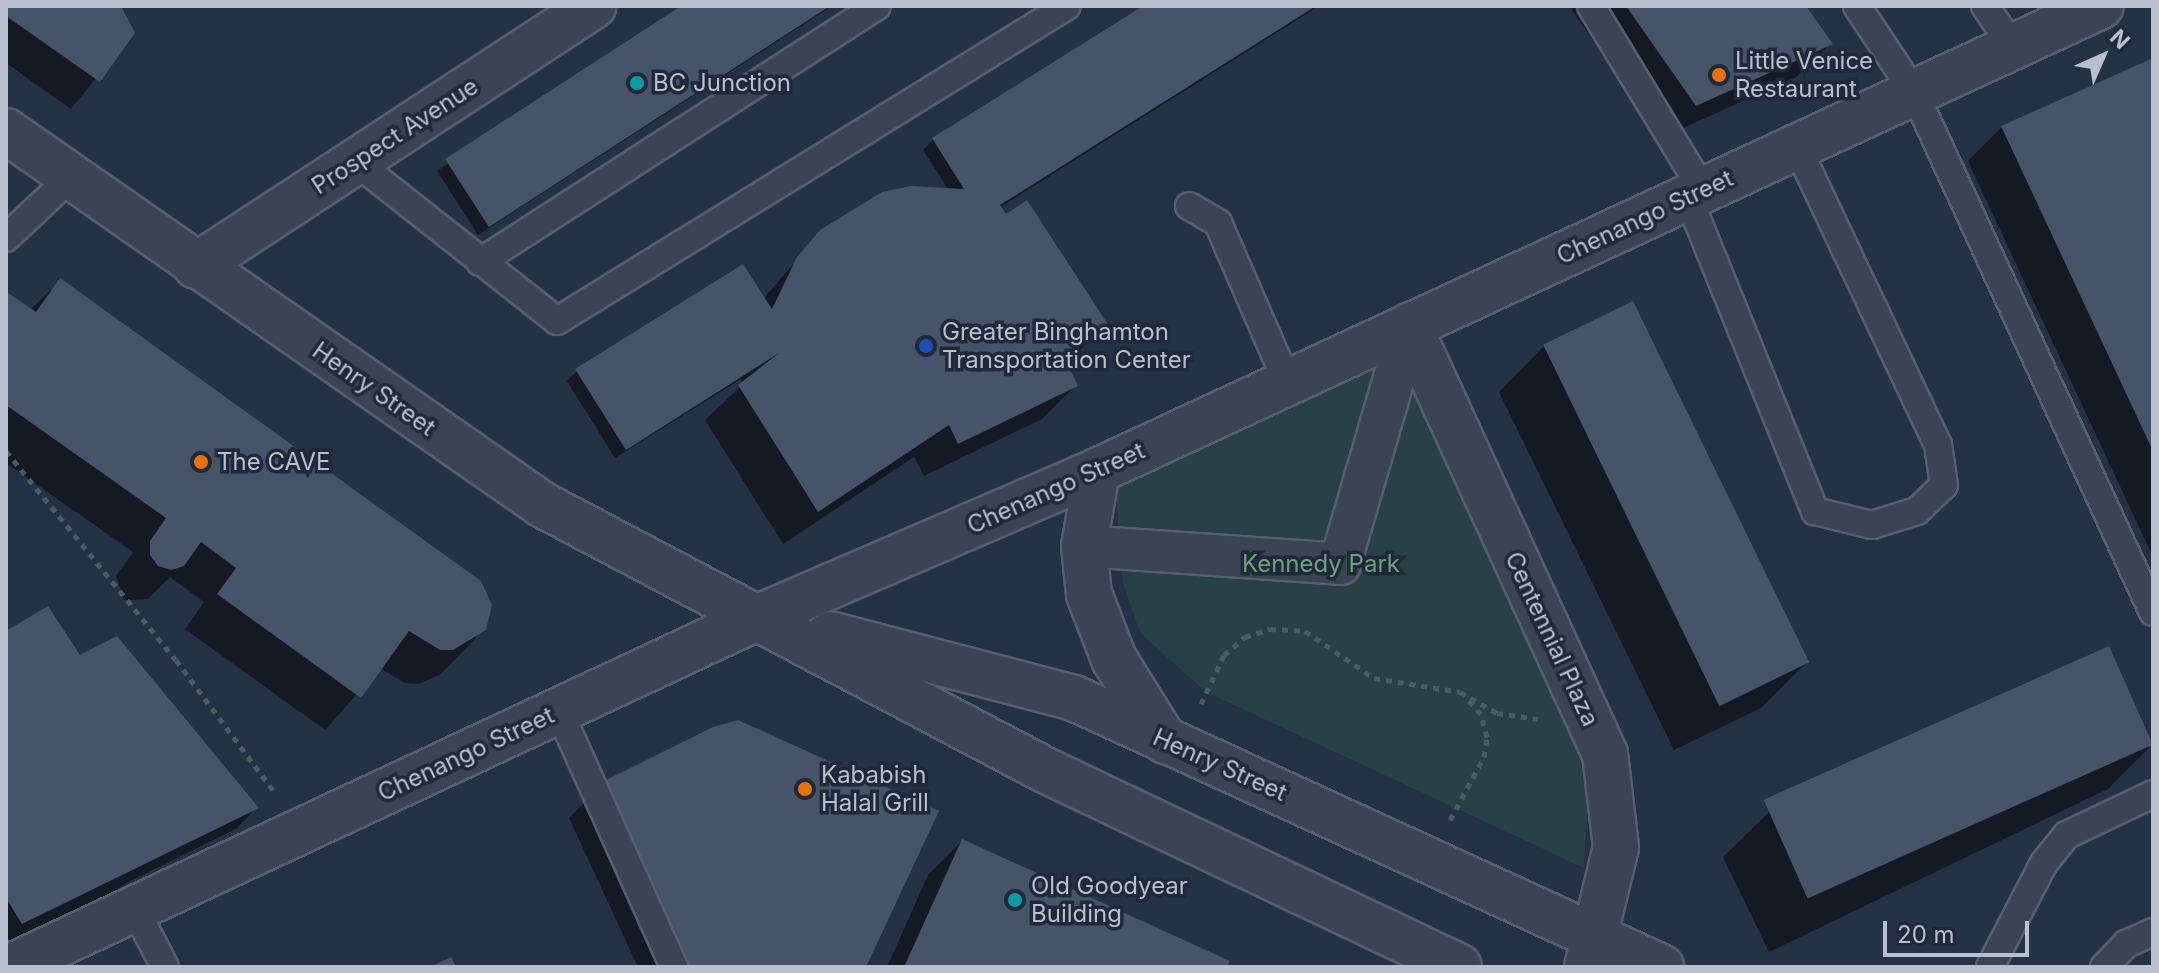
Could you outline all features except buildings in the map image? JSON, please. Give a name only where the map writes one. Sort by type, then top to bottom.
[{"type":"street","name":"Prospect Avenue","points":[[196,266],[594,6]]},
{"type":"street","name":"Chenango Street","points":[[14,966],[761,616],[1097,471],[2101,6]]},
{"type":"street","name":"Henry Street","points":[[6,131],[543,505],[761,616],[1045,770],[1459,967]]},
{"type":"street","points":[[1084,546],[1340,564],[1409,326]]},
{"type":"street","name":"Centennial Plaza","points":[[1409,326],[1605,754],[1613,795],[1616,847],[1591,952]]},
{"type":"street","points":[[1097,471],[1084,546],[1089,594],[1114,659],[1173,745]]},
{"type":"street","name":"Henry Street","points":[[761,616],[1074,698],[1429,858],[1591,952],[1661,967]]},
{"type":"lane","points":[[480,262],[877,6]]},
{"type":"lane","points":[[356,162],[557,321],[1067,6]]},
{"type":"lane","points":[[1591,6],[1696,193],[1815,511],[1872,525],[1917,511],[1944,485],[1938,445],[1797,147]]},
{"type":"lane","points":[[1857,6],[1914,92],[2153,612]]},
{"type":"lane","points":[[1985,6],[2013,47]]},
{"type":"lane","points":[[6,238],[71,177]]},
{"type":"lane","points":[[1189,206],[1218,223],[1287,382]]},
{"type":"lane","points":[[559,711],[674,967]]},
{"type":"lane","points":[[1990,967],[2044,863],[2067,835],[2153,794]]},
{"type":"lane","points":[[135,909],[165,967]]},
{"type":"lane","points":[[2104,967],[2126,944],[2153,932]]},
{"type":"path","points":[[6,451],[176,660],[304,830]]},
{"type":"path","points":[[1173,745],[1224,655],[1245,637],[1270,629],[1305,631],[1374,678],[1460,692],[1497,713],[1539,719],[1579,697]]},
{"type":"path","points":[[1429,858],[1484,757],[1487,737],[1481,714],[1460,692]]},
{"type":"green space","name":"Kennedy Park","points":[[1402,344],[1590,768],[1584,868],[1206,692],[1140,633],[1123,583],[1115,483]]},
{"type":"place","name":"Little Venice Restaurant","points":[[1719,75]]},
{"type":"place","name":"BC Junction","points":[[637,83]]},
{"type":"place","name":"Greater Binghamton Transportation Center","points":[[926,346]]},
{"type":"place","name":"The CAVE","points":[[201,462]]},
{"type":"place","name":"Kababish Halal Grill","points":[[805,789]]},
{"type":"place","name":"Old Goodyear Building","points":[[1015,900]]}]
